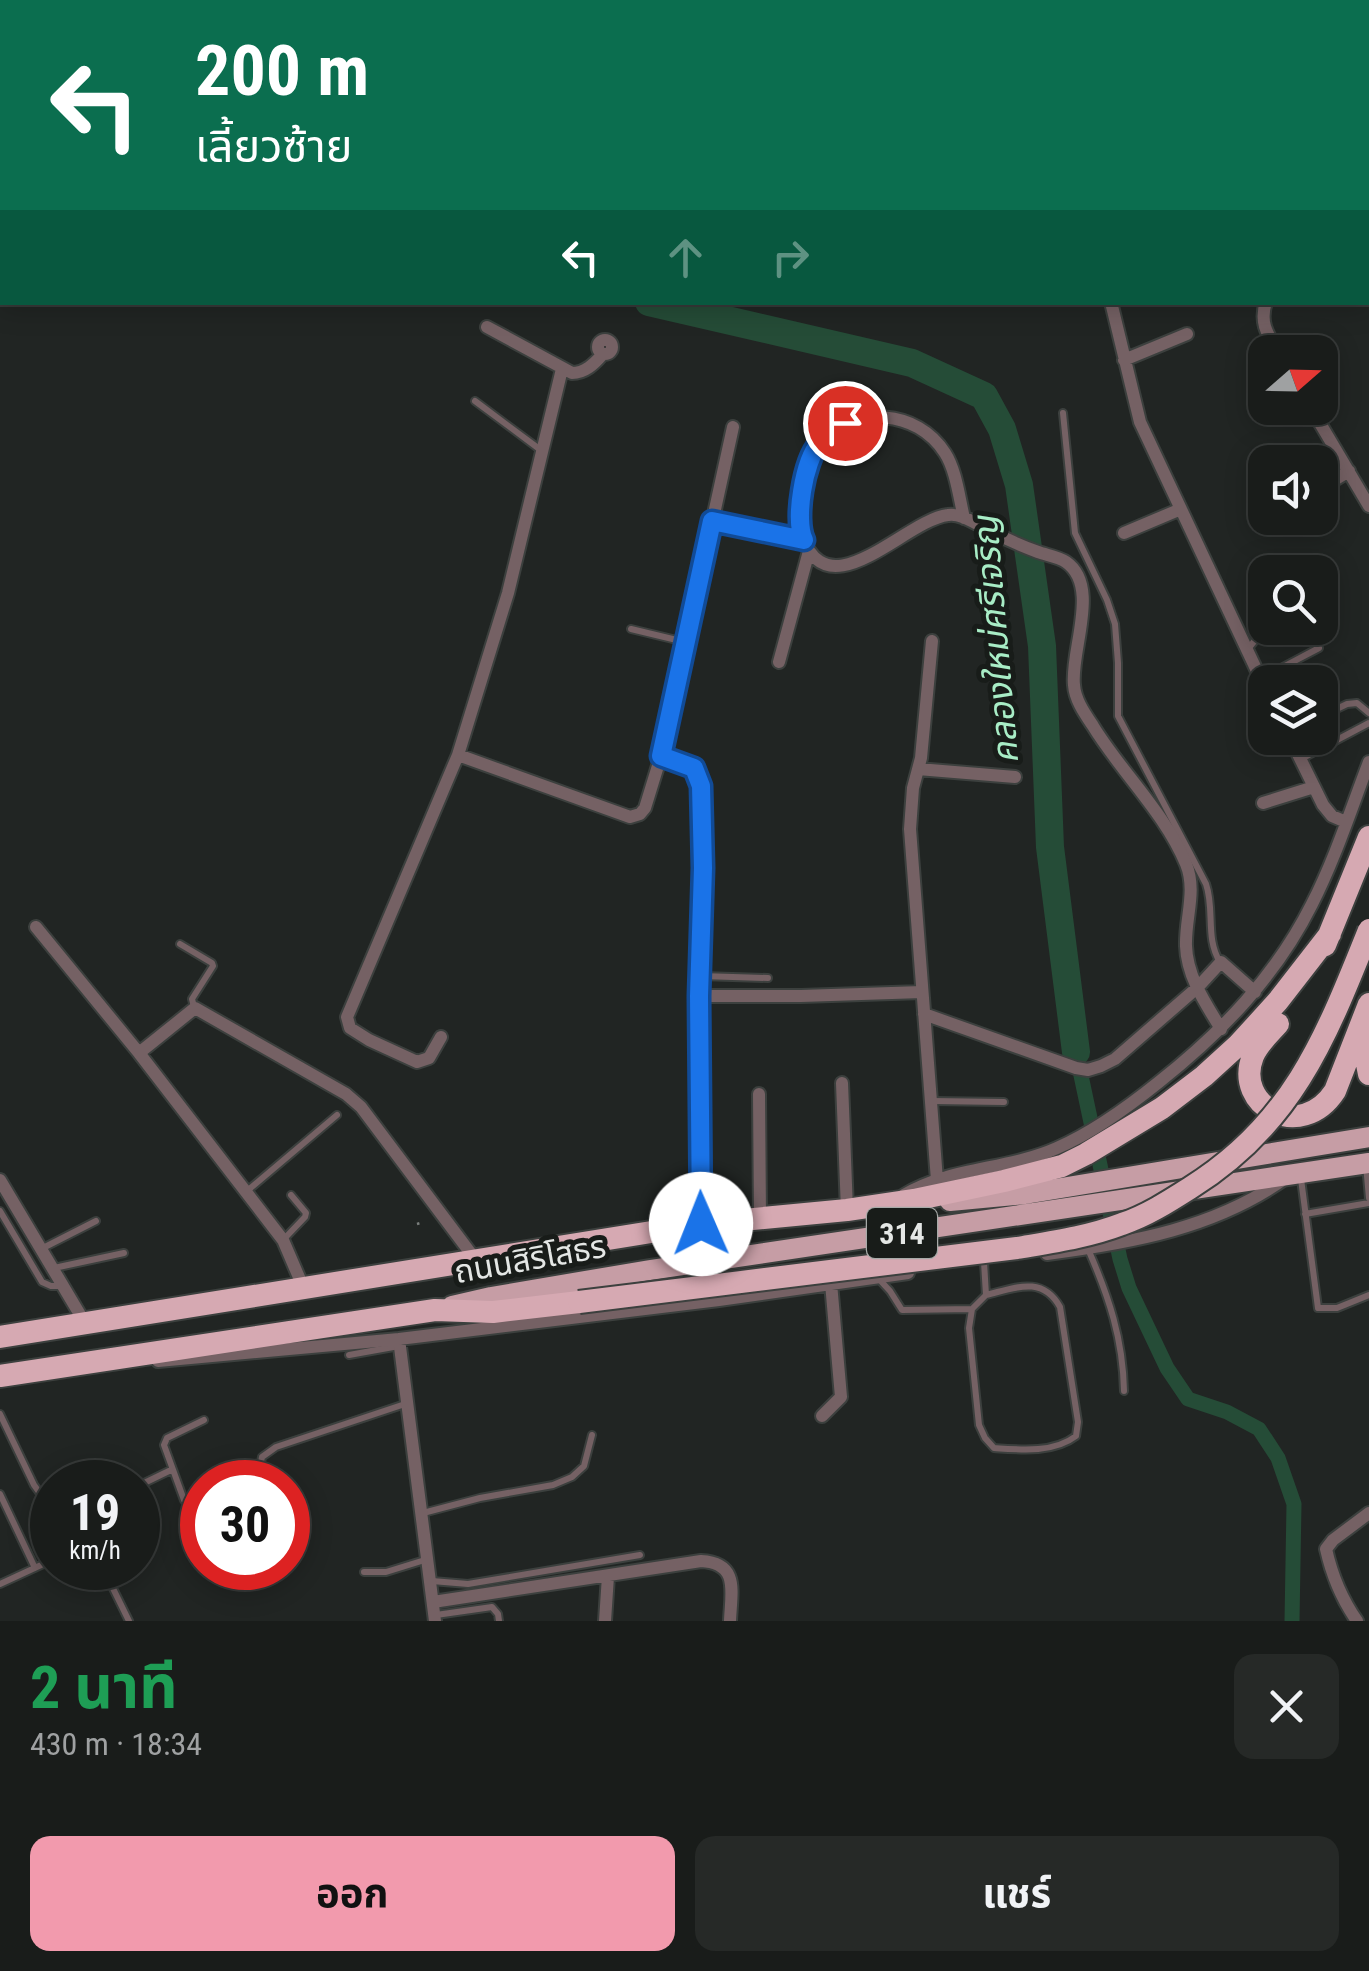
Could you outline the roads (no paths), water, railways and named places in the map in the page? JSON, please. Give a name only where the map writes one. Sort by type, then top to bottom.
[{"type":"highway","points":[[1369,837],[1314,967],[1291,1008],[1252,1058],[1252,1085],[1267,1108],[1291,1118],[1317,1111],[1327,1103],[1369,1004]]},
{"type":"highway","points":[[436,1310],[493,1312],[1018,1248],[1074,1238],[1136,1218],[1212,1174],[1254,1138],[1291,1095],[1322,1043],[1369,930]]},
{"type":"highway","points":[[902,1201],[1004,1182],[1062,1166],[1162,1108],[1238,1046],[1330,934]]},
{"type":"highway","points":[[1369,1014],[1364,1048],[1369,1074]]},
{"type":"highway","name":"ถนนสิริโสธร","points":[[0,1337],[701,1224],[902,1201]]},
{"type":"highway","name":"ถนนสิริโสธร","points":[[0,1376],[436,1310]]},
{"type":"main road","name":"ถนนสิริโสธร","points":[[902,1201],[1025,1194],[1369,1137]]},
{"type":"main road","name":"ถนนสิริโสธร","points":[[436,1310],[492,1296],[650,1270],[1367,1164]]},
{"type":"street","points":[[1112,305],[1140,422],[1254,665]]},
{"type":"street","points":[[1265,305],[1262,315],[1268,335]]},
{"type":"street","points":[[487,327],[562,369],[579,373],[602,354]]},
{"type":"street","points":[[1124,360],[1187,334]]},
{"type":"street","points":[[441,1037],[429,1058],[417,1062],[350,1028],[347,1017],[458,755],[508,593],[562,369]]},
{"type":"street","points":[[964,518],[946,454],[916,427],[890,417],[872,416],[845,423],[820,442],[808,460],[800,532],[823,564],[837,568],[853,564],[952,514],[1010,542],[1066,562],[1076,574],[1084,593],[1074,659],[1074,688],[1082,709],[1185,862],[1190,879],[1186,946],[1190,968],[1221,1029]]},
{"type":"street","points":[[1321,425],[1369,506]]},
{"type":"street","points":[[458,755],[630,817],[640,814],[661,756],[734,427]]},
{"type":"street","points":[[1338,478],[1349,472]]},
{"type":"street","points":[[1124,533],[1181,510]]},
{"type":"street","points":[[712,521],[806,545]]},
{"type":"street","points":[[779,662],[806,545]]},
{"type":"street","points":[[932,641],[910,829],[937,1180]]},
{"type":"street","points":[[1298,755],[1322,805],[1332,816],[1346,822]]},
{"type":"street","points":[[661,756],[694,768],[701,786],[701,1224]]},
{"type":"street","points":[[902,1201],[918,1186],[1055,1149],[1142,1096],[1221,1029],[1255,992],[1292,940],[1312,903],[1369,762]]},
{"type":"street","points":[[918,769],[1015,777]]},
{"type":"street","points":[[1264,803],[1314,787]]},
{"type":"street","points":[[36,926],[283,1240],[304,1290]]},
{"type":"street","points":[[924,1014],[1088,1070],[1114,1059],[1198,987],[1220,962],[1255,992]]},
{"type":"street","points":[[699,996],[922,992]]},
{"type":"street","points":[[139,1053],[195,1008],[346,1094],[361,1107],[475,1260]]},
{"type":"street","points":[[842,1083],[847,1210]]},
{"type":"street","points":[[759,1094],[760,1219]]},
{"type":"street","points":[[128,1356],[172,1361],[400,1342],[1087,1248],[1186,1228],[1237,1208],[1295,1175]]},
{"type":"street","points":[[0,1180],[85,1323]]},
{"type":"street","points":[[822,1416],[841,1397],[831,1284]]},
{"type":"street","points":[[400,1342],[434,1613],[602,1577],[701,1561],[723,1566],[729,1573],[730,1621]]},
{"type":"street","points":[[1356,1621],[1340,1597],[1326,1548],[1369,1514]]},
{"type":"street","points":[[602,1577],[605,1621]]},
{"type":"lane","points":[[475,401],[542,450]]},
{"type":"lane","points":[[1063,413],[1075,533],[1114,615],[1118,716],[1206,884],[1212,913],[1212,944],[1220,962]]},
{"type":"lane","points":[[630,628],[685,642]]},
{"type":"lane","points":[[1247,650],[1251,645]]},
{"type":"lane","points":[[1292,665],[1319,648]]},
{"type":"lane","points":[[1338,709],[1357,703],[1369,714]]},
{"type":"lane","points":[[1300,759],[1369,723]]},
{"type":"lane","points":[[180,944],[212,962],[192,999],[195,1008]]},
{"type":"lane","points":[[700,976],[768,978]]},
{"type":"lane","points":[[930,1100],[1004,1102]]},
{"type":"lane","points":[[246,1192],[338,1115]]},
{"type":"lane","points":[[1305,1214],[1369,1200],[1367,1164]]},
{"type":"lane","points":[[1295,1175],[1305,1214],[1318,1308],[1337,1308],[1369,1294]]},
{"type":"lane","points":[[283,1240],[306,1214],[291,1195]]},
{"type":"lane","points":[[0,1212],[42,1282],[63,1286]]},
{"type":"lane","points":[[42,1249],[96,1221]]},
{"type":"lane","points":[[1087,1248],[1114,1317],[1123,1355],[1124,1391]]},
{"type":"lane","points":[[53,1268],[124,1253]]},
{"type":"lane","points":[[984,1262],[986,1295]]},
{"type":"lane","points":[[877,1277],[902,1310],[972,1310]]},
{"type":"lane","points":[[1025,1286],[1044,1288],[1053,1294],[1060,1307],[1078,1422],[1076,1436],[1065,1444],[1010,1450],[994,1448],[984,1438],[979,1424],[969,1328],[972,1310],[986,1295],[1025,1286]]},
{"type":"lane","points":[[349,1354],[400,1342]]},
{"type":"lane","points":[[262,1460],[276,1447],[408,1402]]},
{"type":"lane","points":[[0,1414],[30,1477]]},
{"type":"lane","points":[[180,1491],[164,1446],[167,1438],[204,1420]]},
{"type":"lane","points":[[422,1514],[480,1498],[554,1485],[572,1477],[584,1466],[592,1435]]},
{"type":"lane","points":[[160,1475],[171,1470]]},
{"type":"lane","points":[[0,1494],[30,1557]]},
{"type":"lane","points":[[431,1581],[468,1584],[640,1555]]},
{"type":"lane","points":[[364,1572],[386,1572],[429,1558]]},
{"type":"lane","points":[[594,1563],[602,1577]]},
{"type":"lane","points":[[0,1584],[30,1570]]},
{"type":"lane","points":[[114,1590],[129,1621]]},
{"type":"lane","points":[[434,1613],[492,1607],[499,1621]]},
{"type":"waterway","name":"คลองใหม่ศรีเจริญ","points":[[662,305],[912,363],[984,396],[1002,429],[1019,485],[1042,646],[1050,847],[1076,1052]]},
{"type":"waterway","points":[[1076,1052],[1120,1259],[1129,1288],[1167,1368],[1188,1399],[1227,1412],[1259,1429],[1278,1458],[1294,1504],[1292,1621]]}]
